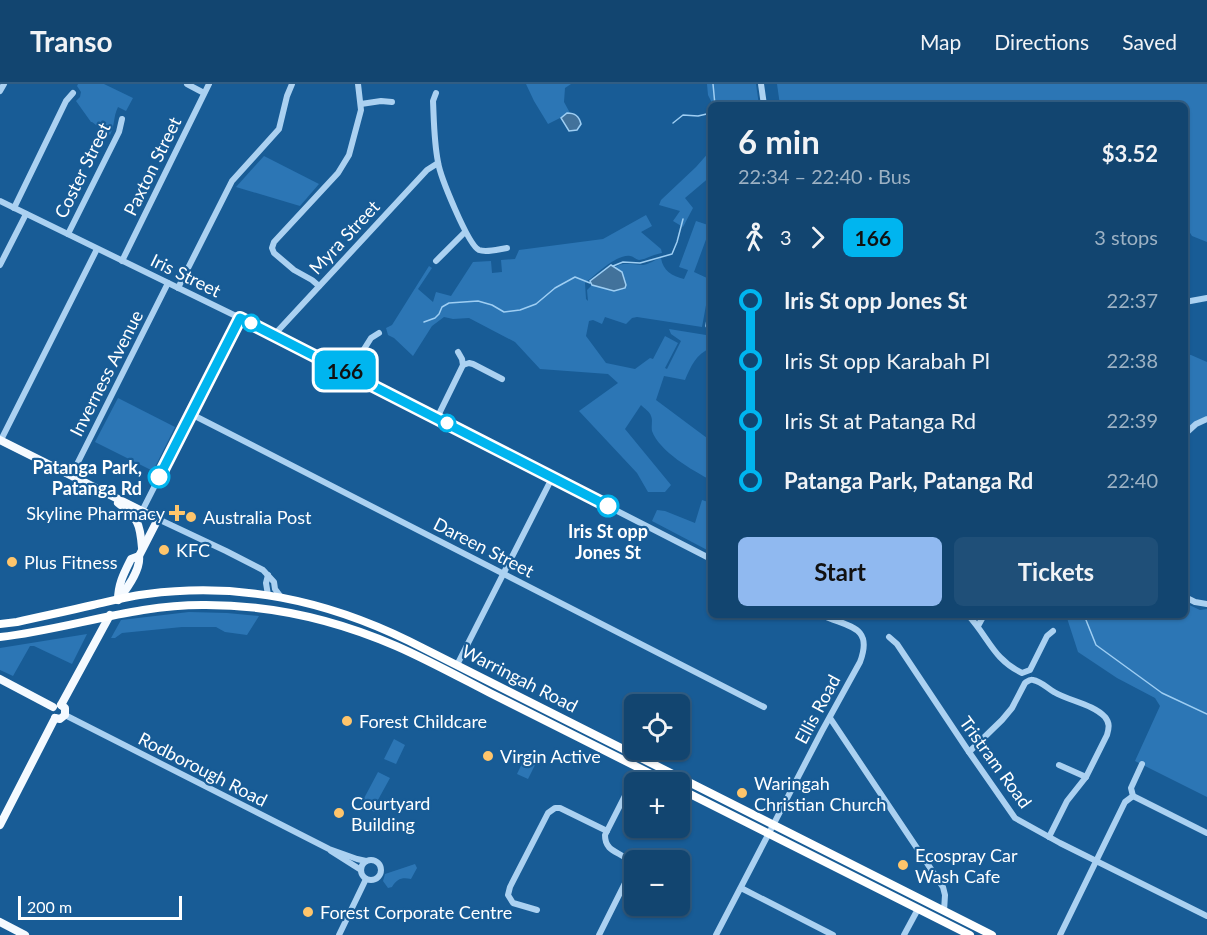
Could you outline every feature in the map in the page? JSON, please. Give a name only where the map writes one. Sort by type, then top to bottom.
[{"type":"highway","name":"Warringah Road","points":[[0,624],[144,594],[195,590],[221,590],[281,597],[360,619],[392,632],[992,935]]},
{"type":"highway","points":[[110,615],[118,600]]},
{"type":"highway","name":"Warringah Road","points":[[0,637],[110,615],[177,606],[228,606],[281,612],[340,625],[397,647],[647,772]]},
{"type":"highway","points":[[690,794],[969,935]]},
{"type":"main road","points":[[1,440],[158,519],[140,553]]},
{"type":"main road","points":[[103,492],[128,511],[137,520],[140,529],[140,562],[128,587],[118,600]]},
{"type":"main road","points":[[55,718],[52,713],[110,615]]},
{"type":"main road","points":[[0,680],[65,708],[65,715],[60,719],[55,718]]},
{"type":"main road","points":[[0,825],[55,718]]},
{"type":"main road","points":[[0,923],[25,935]]},
{"type":"street","points":[[0,91],[4,84]]},
{"type":"street","points":[[187,84],[204,93]]},
{"type":"street","name":"Paxton Street","points":[[122,261],[209,84]]},
{"type":"street","points":[[178,288],[232,181],[279,129],[292,84]]},
{"type":"street","points":[[319,286],[294,270],[274,253],[272,246],[338,173],[349,155],[361,104],[358,84]]},
{"type":"street","points":[[761,84],[764,102]]},
{"type":"street","points":[[14,208],[66,101],[73,93]]},
{"type":"street","points":[[436,93],[433,101],[438,163],[465,232],[477,249],[483,251],[507,248]]},
{"type":"street","points":[[361,104],[392,102]]},
{"type":"street","name":"Coster Street","points":[[68,234],[119,132],[122,119]]},
{"type":"street","name":"Myra Street","points":[[274,335],[427,170],[438,163]]},
{"type":"street","name":"Iris Street","points":[[0,201],[274,335],[708,557]]},
{"type":"street","points":[[0,265],[26,214]]},
{"type":"street","points":[[436,261],[465,232]]},
{"type":"street","points":[[1,440],[97,249]]},
{"type":"street","name":"Inverness Avenue","points":[[72,476],[168,283]]},
{"type":"street","points":[[1188,301],[1207,298]]},
{"type":"street","points":[[142,511],[240,318]]},
{"type":"street","points":[[349,373],[371,338],[379,333]]},
{"type":"street","points":[[437,418],[463,365],[458,352]]},
{"type":"street","points":[[463,365],[473,364],[502,379]]},
{"type":"street","name":"Dareen Street","points":[[191,414],[764,707]]},
{"type":"street","points":[[1188,431],[1207,419]]},
{"type":"street","points":[[457,665],[552,478]]},
{"type":"street","points":[[158,519],[255,565],[274,582],[275,589],[281,597]]},
{"type":"street","points":[[267,595],[268,575]]},
{"type":"street","points":[[1188,598],[1207,604]]},
{"type":"street","name":"Ellis Road","points":[[716,935],[860,662],[864,650],[863,638],[855,628],[830,618]]},
{"type":"street","points":[[971,618],[998,657],[1022,673],[1030,670],[1047,636],[1053,631]]},
{"type":"street","points":[[978,626],[982,618]]},
{"type":"street","name":"Tristram Road","points":[[889,637],[897,644],[1015,818],[1207,916]]},
{"type":"street","points":[[969,752],[1012,708],[1028,681],[1038,682],[1105,717],[1109,728],[1107,735],[1086,777],[1067,801],[1049,837]]},
{"type":"street","name":"Rodborough Road","points":[[65,715],[329,849],[366,861]]},
{"type":"street","points":[[830,717],[943,887],[944,911]]},
{"type":"street","points":[[1142,764],[1131,788],[1133,796],[1207,833]]},
{"type":"street","points":[[1059,765],[1086,777]]},
{"type":"street","points":[[599,935],[632,869],[628,859],[609,849],[605,835],[639,768]]},
{"type":"street","points":[[1060,935],[1125,802],[1133,796]]},
{"type":"street","points":[[537,910],[513,903],[508,895],[548,813],[555,808],[560,808],[607,831]]},
{"type":"street","name":"Rodborough Road","points":[[329,849],[361,870]]},
{"type":"street","points":[[372,860],[377,862],[381,873],[377,879],[370,880],[362,876],[361,870],[366,861],[372,860]]},
{"type":"street","points":[[339,935],[366,879]]},
{"type":"street","points":[[741,888],[832,935]]},
{"type":"street","points":[[904,935],[918,909]]},
{"type":"shaded area","points":[[78,84],[104,84],[133,98],[126,111],[118,107],[110,135],[91,122],[76,101],[81,92]]},
{"type":"shaded area","points":[[526,84],[571,84],[565,88],[564,102],[570,113],[548,124]]},
{"type":"shaded area","points":[[707,84],[756,84],[759,102],[712,102]]},
{"type":"shaded area","points":[[777,84],[1207,84],[1207,242],[1192,236],[1188,230],[1188,102],[780,102]]},
{"type":"shaded area","points":[[567,113],[578,117],[581,124],[577,130],[569,131],[561,118]]},
{"type":"shaded area","points":[[708,153],[708,179],[685,198],[693,208],[683,227],[673,221],[680,211],[659,205],[661,200]]},
{"type":"shaded area","points":[[264,156],[319,184],[300,206],[236,187]]},
{"type":"shaded area","points":[[646,215],[652,226],[641,232],[661,249],[662,253],[639,260],[631,256],[618,258],[585,283],[588,301],[587,290],[592,285],[614,291],[622,272],[614,268],[621,265],[643,265],[661,258],[669,272],[684,279],[688,270],[679,267],[696,221],[708,225],[708,234],[694,272],[708,278],[708,294],[702,327],[637,317],[632,318],[626,324],[605,317],[602,324],[593,320],[589,321],[586,336],[606,363],[635,369],[650,358],[653,359],[665,336],[678,343],[665,368],[667,369],[681,341],[671,334],[669,329],[706,335],[708,350],[698,357],[685,380],[664,376],[656,400],[708,439],[708,478],[686,466],[662,446],[652,431],[650,415],[641,405],[625,429],[671,485],[665,492],[648,492],[637,473],[579,411],[618,383],[608,374],[540,369],[515,342],[469,318],[444,317],[432,326],[413,356],[388,335],[386,328],[392,325],[429,266],[432,268],[418,289],[433,302],[436,292],[451,296],[473,262],[491,261],[492,273],[502,272],[501,260],[515,259],[519,250],[603,239]]},
{"type":"shaded area","points":[[611,265],[622,272],[625,288],[614,291],[592,285],[590,281]]},
{"type":"shaded area","points":[[1188,354],[1207,362],[1207,416],[1188,428]]},
{"type":"shaded area","points":[[118,398],[175,427],[153,471],[95,442]]},
{"type":"shaded area","points":[[702,500],[708,502],[708,550],[652,521],[657,510],[695,523]]},
{"type":"shaded area","points":[[1188,604],[1200,610],[1207,609],[1207,797],[1135,761],[1160,706],[1155,698],[1117,678],[1078,652],[1067,618],[1188,618]]},
{"type":"shaded area","points":[[189,612],[259,616],[247,635],[225,632],[216,627],[182,627],[122,633],[111,638],[121,620]]},
{"type":"shaded area","points":[[87,634],[72,664],[30,646],[13,676],[0,670],[0,648]]},
{"type":"shaded area","points":[[394,739],[405,745],[396,764],[384,759]]},
{"type":"shaded area","points":[[528,751],[539,757],[528,779],[517,774]]},
{"type":"shaded area","points":[[378,772],[390,778],[373,809],[375,812],[361,804]]},
{"type":"shaded area","points":[[415,864],[417,868],[411,879],[400,879],[388,888],[383,881],[385,874]]},
{"type":"waterway","points":[[713,84],[715,102]]},
{"type":"waterway","points":[[673,123],[683,115],[708,114]]},
{"type":"waterway","points":[[613,266],[623,262],[640,263],[672,254],[683,219]]},
{"type":"waterway","points":[[424,322],[435,318],[442,307],[449,303],[478,301],[504,312],[520,310],[536,304],[555,288],[575,277],[590,283]]},
{"type":"waterway","points":[[708,313],[706,326],[708,330]]},
{"type":"waterway","points":[[1085,618],[1096,645],[1162,693],[1207,714]]},
{"type":"bus line","name":"166","points":[[159,477],[240,318],[608,506]]},
{"type":"place","name":"Patanga Park, Patanga Rd","points":[[159,477]]},
{"type":"place","name":"Iris St opp Jones St","points":[[608,506]]},
{"type":"place","name":"Skyline Pharmacy","points":[[177,513]]},
{"type":"place","name":"Australia Post","points":[[191,517]]},
{"type":"place","name":"KFC","points":[[164,550]]},
{"type":"place","name":"Plus Fitness","points":[[12,562]]},
{"type":"place","name":"Forest Childcare","points":[[347,721]]},
{"type":"place","name":"Virgin Active","points":[[488,756]]},
{"type":"place","name":"Waringah Christian Church","points":[[742,793]]},
{"type":"place","name":"Courtyard Building","points":[[339,813]]},
{"type":"place","name":"Ecospray Car Wash Cafe","points":[[903,865]]},
{"type":"place","name":"Forest Corporate Centre","points":[[308,912]]}]
